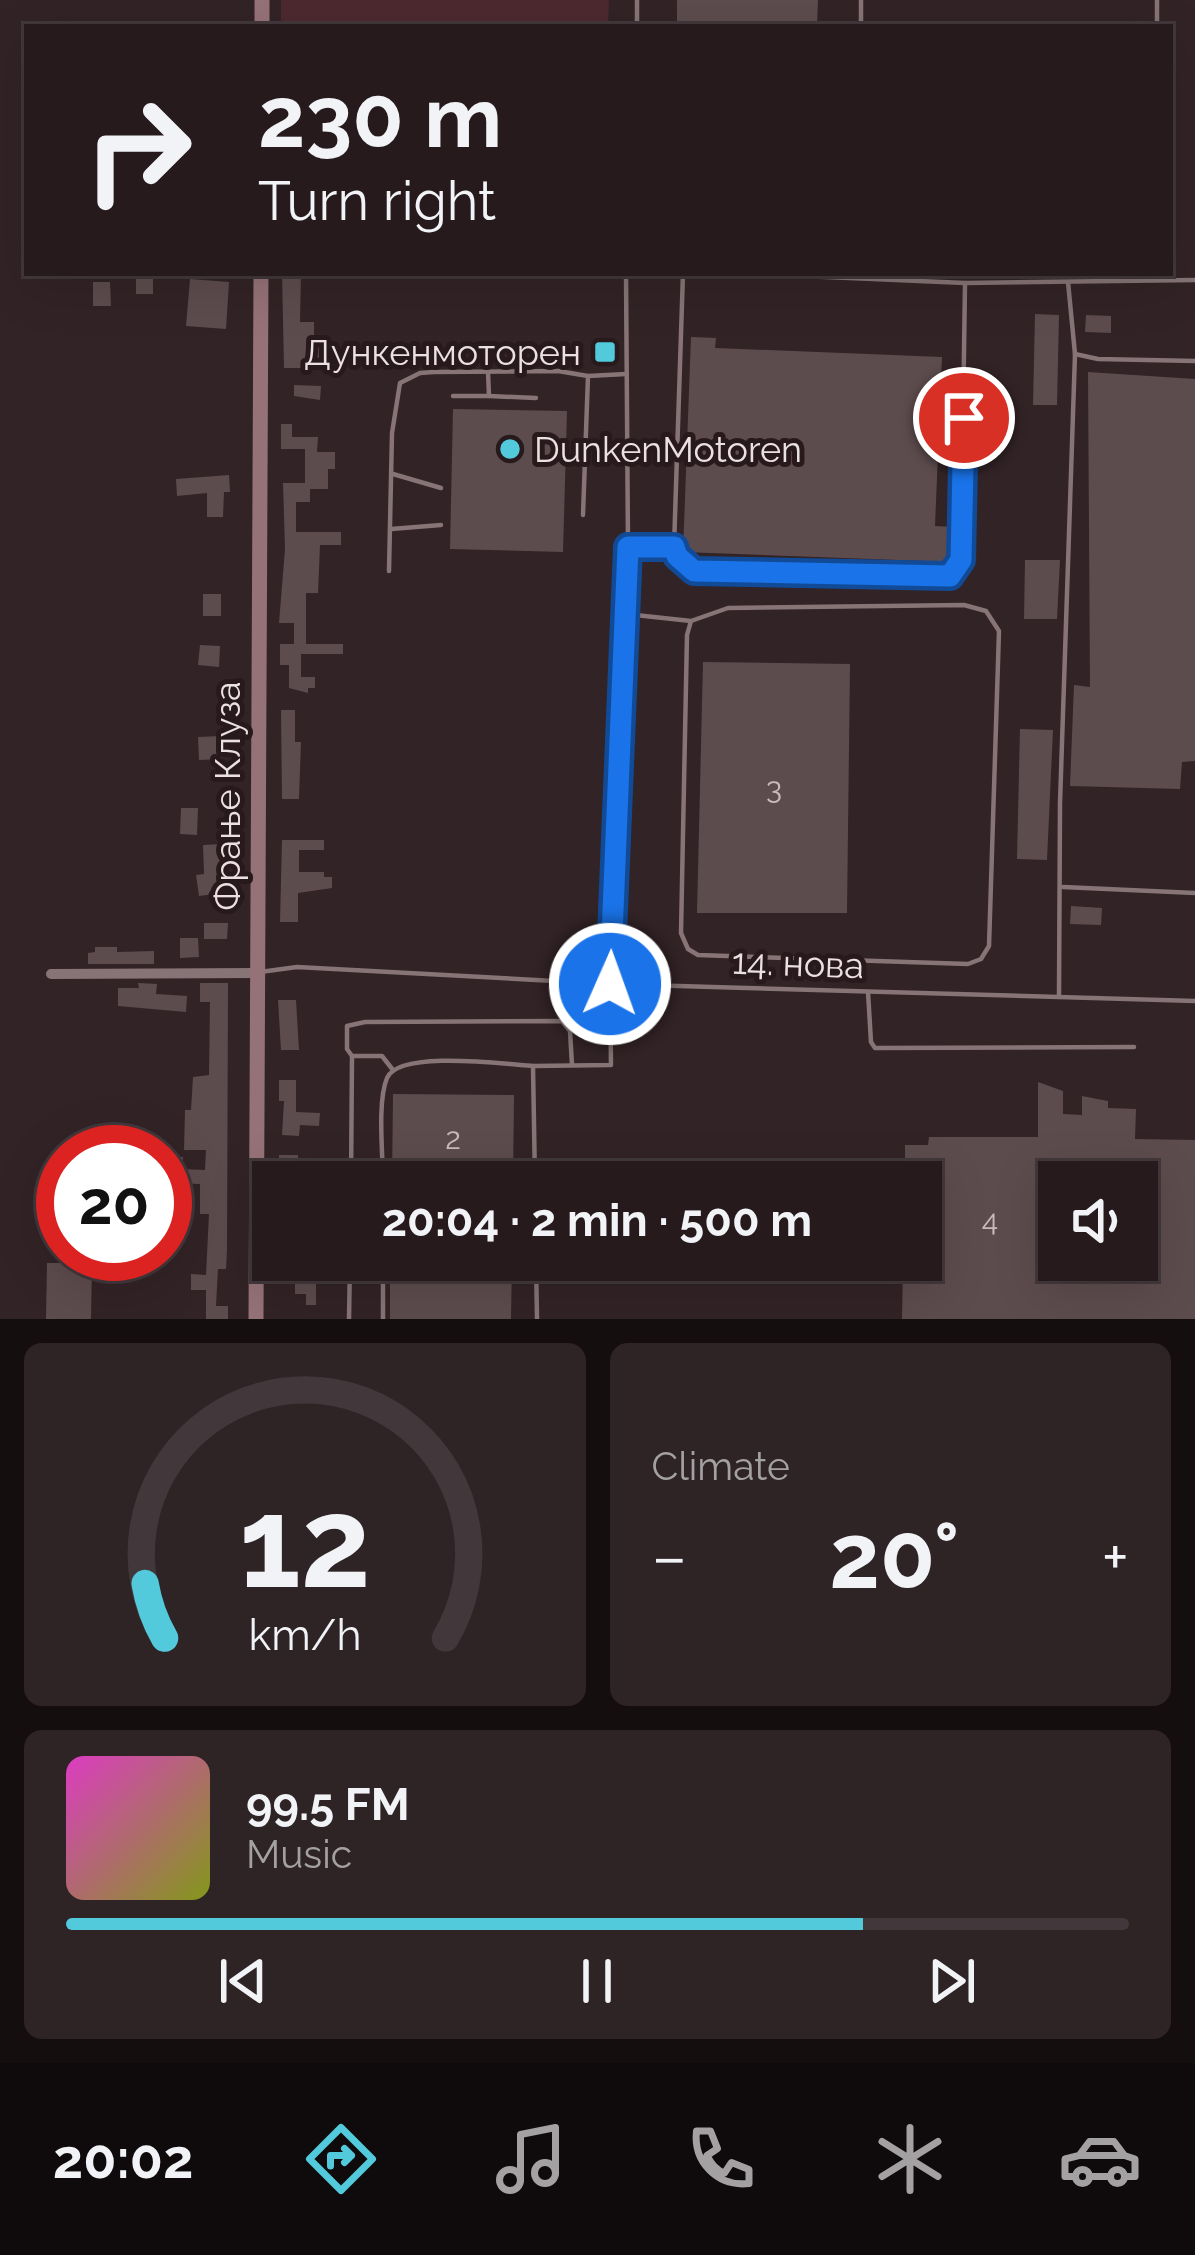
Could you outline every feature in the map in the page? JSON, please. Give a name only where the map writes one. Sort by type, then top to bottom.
[{"type":"main road","name":"Фрање Клуза","points":[[256,1319],[261,276]]},
{"type":"street","points":[[51,974],[256,973]]},
{"type":"lane","points":[[383,1161],[383,1094],[388,1075],[398,1065],[438,1061],[611,1065],[610,984],[628,547],[626,276]]},
{"type":"lane","points":[[683,276],[674,547],[694,571],[950,576],[958,569],[965,283]]},
{"type":"lane","points":[[805,276],[965,283],[1195,280]]},
{"type":"lane","points":[[1059,997],[1060,803],[1075,354],[1068,282]]},
{"type":"lane","points":[[1075,354],[1195,362]]},
{"type":"lane","points":[[488,372],[489,396]]},
{"type":"lane","points":[[389,571],[392,433],[400,383],[420,373],[626,374]]},
{"type":"lane","points":[[583,515],[588,376]]},
{"type":"lane","points":[[453,396],[536,398]]},
{"type":"lane","points":[[393,474],[441,488]]},
{"type":"lane","points":[[391,529],[441,525]]},
{"type":"lane","points":[[628,547],[674,547]]},
{"type":"lane","points":[[626,614],[691,621],[728,608],[781,606],[964,604],[986,610],[999,631],[989,946],[981,959],[968,964],[721,956],[698,955],[688,949],[681,933],[691,621]]},
{"type":"lane","points":[[1062,887],[1195,893]]},
{"type":"lane","name":"14. нова","points":[[256,973],[297,967],[610,984],[1195,1001]]},
{"type":"lane","points":[[868,992],[875,1048],[1134,1047]]},
{"type":"lane","points":[[351,1161],[352,1056],[347,1048],[347,1026],[562,1021],[570,1031],[572,1066]]},
{"type":"lane","points":[[352,1056],[382,1056],[393,1070]]},
{"type":"lane","points":[[533,1066],[535,1161]]},
{"type":"lane","points":[[349,1319],[350,1281]]},
{"type":"lane","points":[[383,1281],[383,1319]]},
{"type":"lane","points":[[536,1281],[537,1319]]},
{"type":"shaded area","points":[[281,0],[609,0],[608,24],[281,24]]},
{"type":"building","points":[[677,0],[818,0],[817,24],[677,24]]},
{"type":"building","points":[[282,276],[301,276],[300,322],[314,322],[314,346],[324,346],[324,354],[340,354],[340,368],[284,368]]},
{"type":"building","points":[[136,277],[153,277],[153,294],[136,294]]},
{"type":"building","points":[[190,279],[229,282],[226,329],[186,326]]},
{"type":"building","points":[[93,282],[110,282],[111,306],[93,306]]},
{"type":"building","points":[[1035,314],[1059,315],[1057,405],[1033,405]]},
{"type":"building","points":[[1086,315],[1111,316],[1111,333],[1085,332]]},
{"type":"building","points":[[691,337],[716,338],[715,348],[942,357],[935,526],[954,527],[952,562],[683,552]]},
{"type":"building","points":[[1088,372],[1195,379],[1195,761],[1182,762],[1180,789],[1070,786],[1074,685],[1090,687]]},
{"type":"building","points":[[294,385],[321,386],[320,400],[294,396]]},
{"type":"building","name":"DunkenMotoren","points":[[453,409],[567,411],[563,552],[450,549]]},
{"type":"building","points":[[281,424],[292,424],[292,437],[318,437],[317,452],[335,452],[335,469],[328,469],[328,489],[310,489],[310,502],[296,502],[296,532],[341,532],[341,545],[320,545],[318,593],[306,593],[306,644],[343,644],[343,654],[301,654],[301,677],[315,677],[315,688],[308,688],[308,693],[289,688],[289,665],[280,665],[280,644],[294,644],[294,623],[279,623],[285,549],[283,483],[305,483],[305,449],[281,449]]},
{"type":"building","points":[[229,475],[223,517],[207,517],[207,493],[177,496],[176,479]]},
{"type":"building","points":[[1025,560],[1060,560],[1057,619],[1024,619]]},
{"type":"building","points":[[203,594],[221,594],[221,616],[203,616]]},
{"type":"building","points":[[200,645],[220,646],[219,667],[198,665]]},
{"type":"building","points":[[703,662],[850,664],[847,913],[697,913]]},
{"type":"building","points":[[281,710],[295,710],[295,742],[301,742],[299,799],[282,799]]},
{"type":"building","points":[[1020,729],[1053,730],[1047,860],[1017,859]]},
{"type":"building","points":[[221,736],[222,759],[199,760],[198,737]]},
{"type":"building","points":[[181,808],[198,808],[197,835],[180,834]]},
{"type":"building","points":[[282,840],[324,840],[324,850],[299,850],[299,872],[324,872],[324,877],[332,877],[332,888],[298,893],[298,922],[280,922]]},
{"type":"building","points":[[223,844],[222,893],[199,896],[196,875],[204,874],[203,845]]},
{"type":"building","points":[[1071,906],[1102,908],[1101,925],[1070,924]]},
{"type":"building","points":[[204,923],[228,923],[227,939],[204,939]]},
{"type":"building","points":[[180,938],[198,938],[199,957],[180,958]]},
{"type":"building","points":[[95,947],[154,951],[154,964],[88,964],[88,953],[95,952]]},
{"type":"building","points":[[138,983],[157,984],[156,994],[187,996],[186,1012],[118,1006],[118,988],[139,988]]},
{"type":"building","points":[[200,983],[228,983],[227,1250],[226,1269],[218,1269],[216,1306],[228,1306],[228,1319],[206,1319],[206,1290],[191,1290],[192,1274],[206,1275],[209,1214],[200,1214],[200,1184],[192,1184],[192,1169],[205,1170],[206,1150],[192,1150],[192,1125],[185,1125],[185,1110],[191,1110],[193,1077],[209,1075],[210,1002],[200,1002]]},
{"type":"building","points":[[278,1000],[296,1000],[299,1050],[281,1050]]},
{"type":"building","points":[[279,1080],[296,1080],[296,1112],[320,1113],[319,1126],[300,1125],[299,1136],[282,1135],[284,1101],[279,1101]]},
{"type":"building","points":[[1038,1082],[1063,1091],[1063,1114],[1082,1115],[1082,1096],[1108,1101],[1108,1108],[1136,1109],[1135,1139],[1195,1140],[1195,1319],[902,1319],[903,1281],[942,1281],[942,1161],[905,1161],[905,1145],[928,1145],[929,1137],[1038,1137]]},
{"type":"building","points":[[393,1094],[514,1095],[513,1161],[392,1161]]},
{"type":"building","points":[[279,1155],[298,1155],[298,1161],[279,1161]]},
{"type":"building","points":[[47,1281],[92,1281],[91,1319],[46,1319]]},
{"type":"building","points":[[390,1281],[512,1281],[511,1319],[390,1319]]},
{"type":"building","points":[[295,1283],[316,1283],[316,1305],[306,1305],[306,1294],[295,1294]]},
{"type":"place","name":"Дункенмоторен","points":[[605,352]]},
{"type":"place","name":"DunkenMotoren","points":[[510,449]]},
{"type":"route","points":[[610,984],[628,547],[674,547],[694,571],[950,576],[961,560],[964,418]]}]
